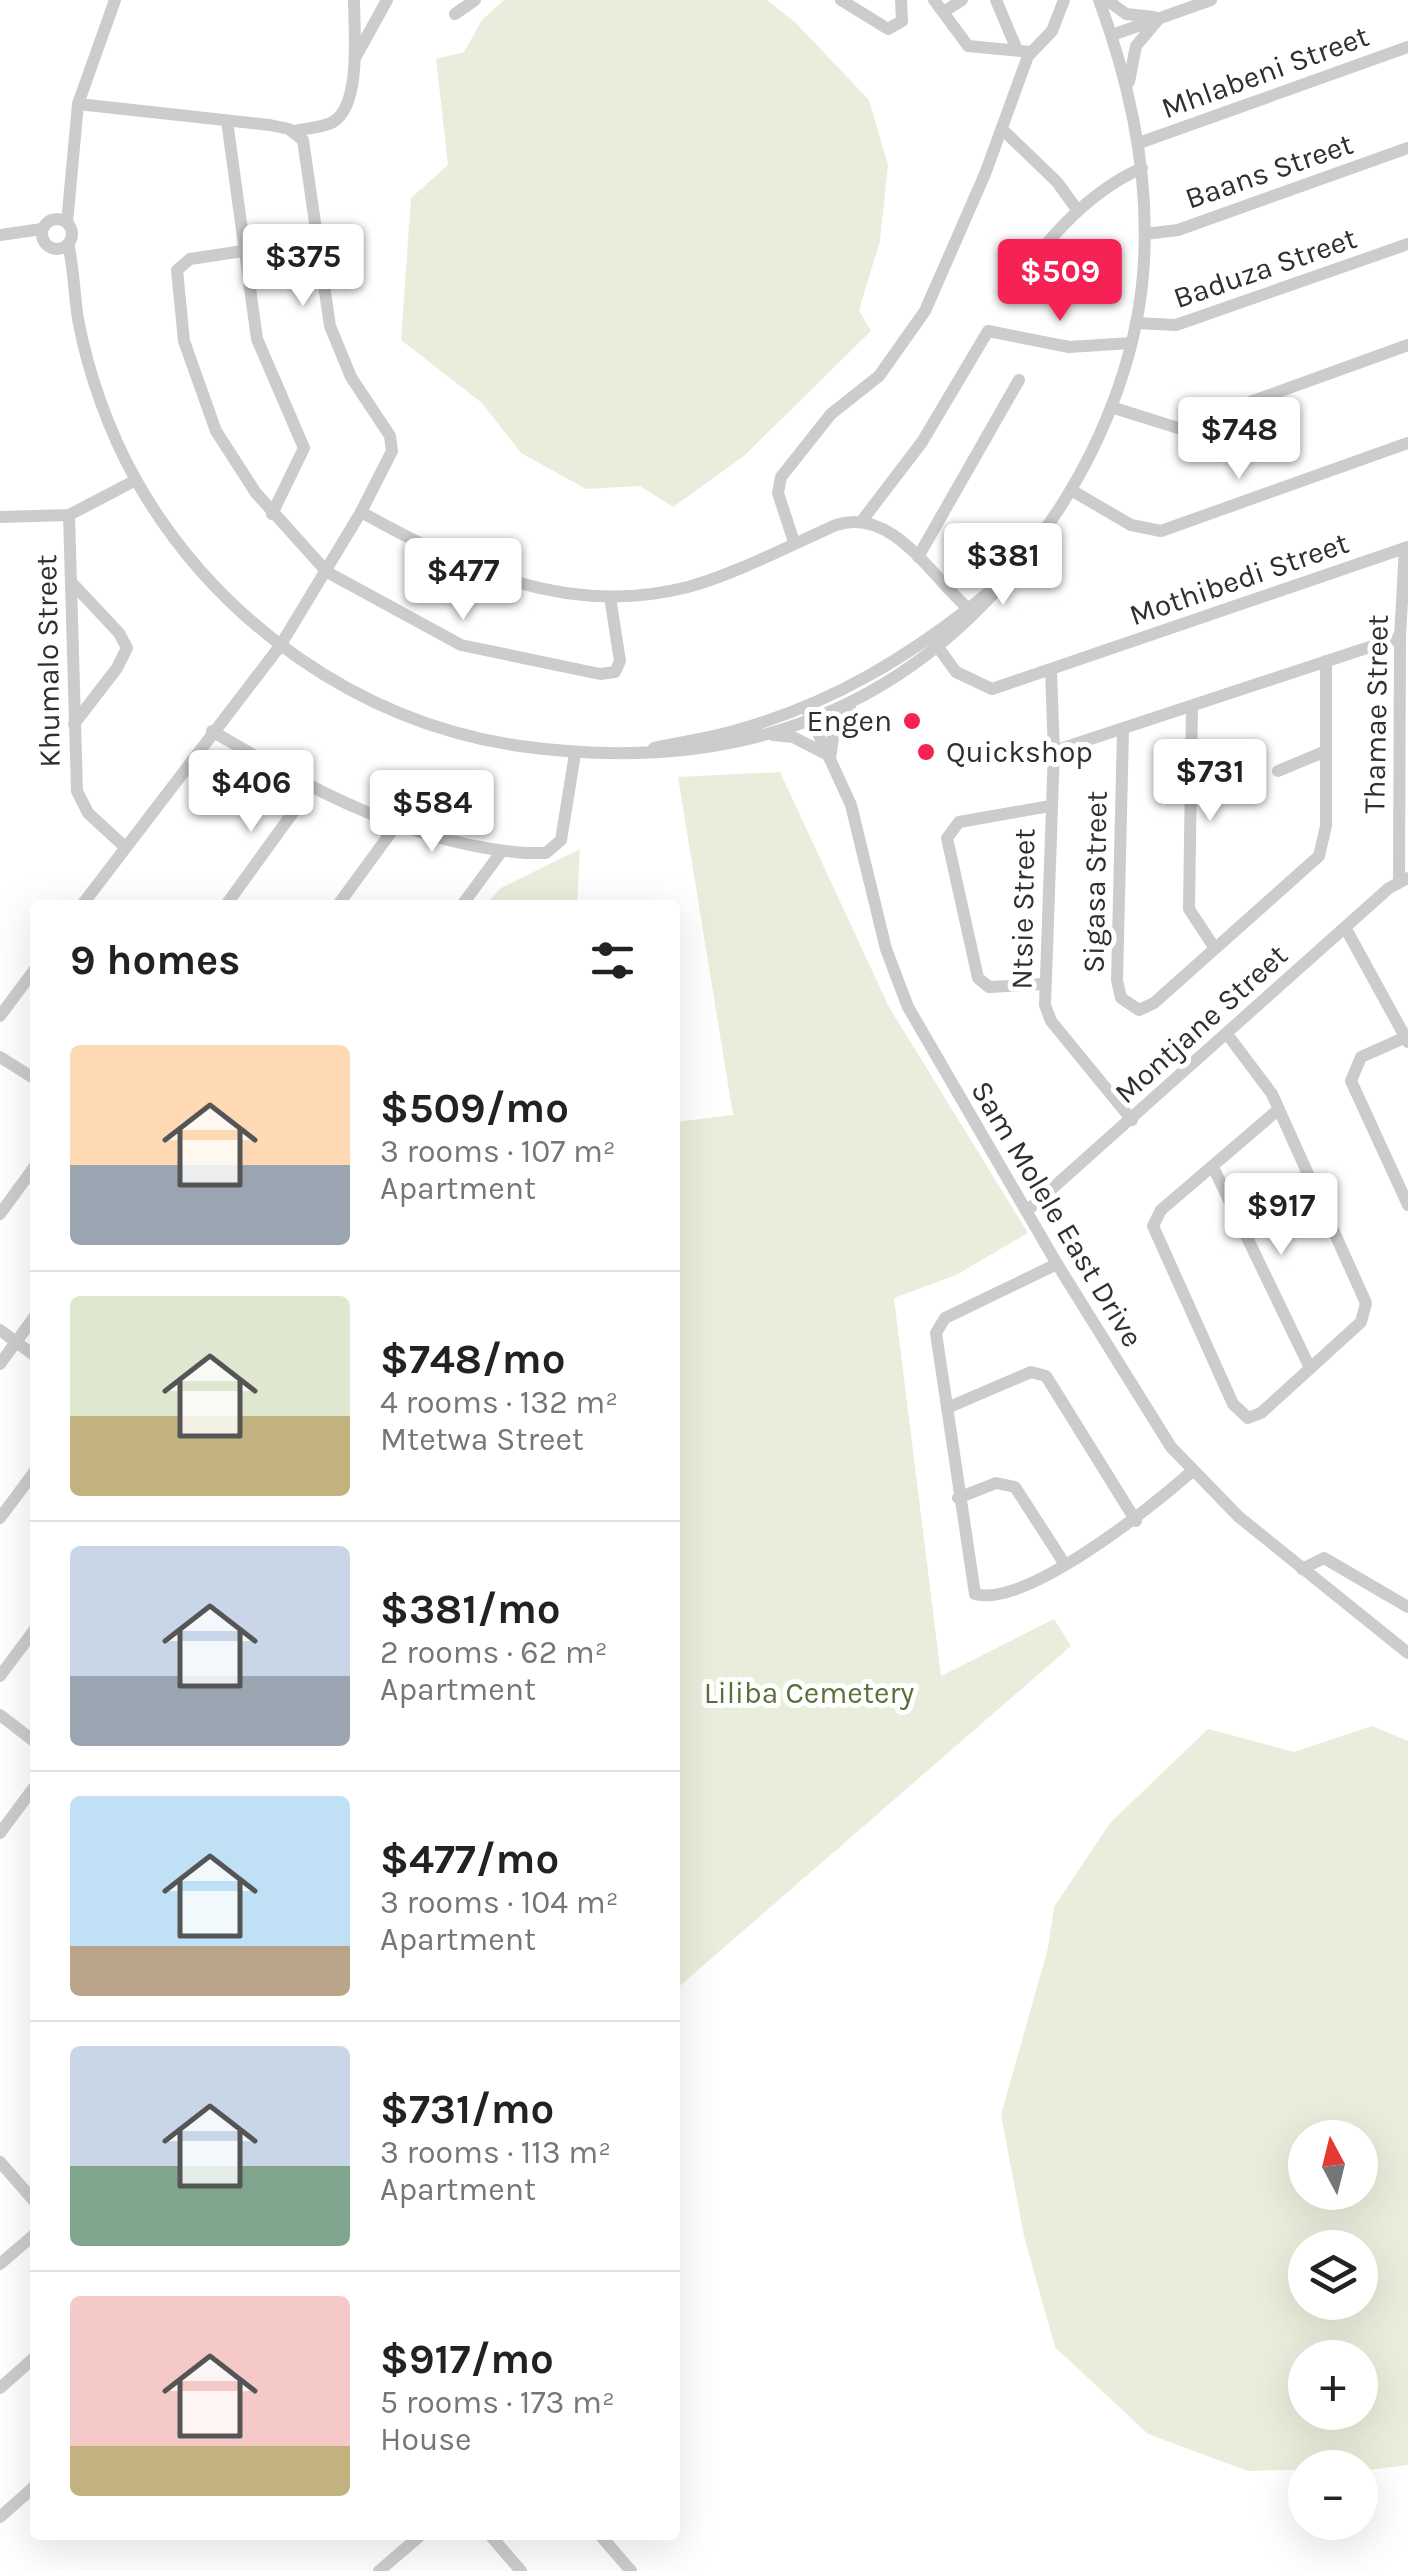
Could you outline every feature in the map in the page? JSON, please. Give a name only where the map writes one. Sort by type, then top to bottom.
[{"type":"street","points":[[43,234],[61,221],[69,189],[78,104],[115,0]]},
{"type":"street","points":[[354,0],[356,58]]},
{"type":"street","points":[[78,104],[294,131],[332,122],[343,112],[356,58],[387,0]]},
{"type":"street","points":[[456,14],[475,0]]},
{"type":"street","points":[[841,0],[888,29],[902,21],[901,0]]},
{"type":"street","points":[[962,0],[940,5],[973,48],[1024,51]]},
{"type":"street","points":[[996,0],[1024,51]]},
{"type":"street","points":[[794,542],[778,493],[780,477],[831,414],[879,376],[914,327],[946,266],[1002,129],[1024,51],[1052,31],[1064,0]]},
{"type":"street","points":[[0,235],[43,234],[62,246],[92,370],[136,480],[197,566],[280,646],[348,690],[426,725],[474,738],[575,754],[683,752],[763,736],[793,737],[828,758],[834,723],[859,697],[984,609],[1071,490],[1111,407],[1136,323],[1145,234],[1139,144],[1112,35],[1099,0]]},
{"type":"street","points":[[1107,0],[1126,14],[1161,18]]},
{"type":"street","points":[[1112,35],[1212,0]]},
{"type":"street","points":[[1128,93],[1136,46],[1161,18]]},
{"type":"street","name":"Mhlabeni Street","points":[[1139,144],[1408,47]]},
{"type":"street","points":[[227,122],[257,339],[304,448],[272,514]]},
{"type":"street","points":[[1002,129],[1057,182],[1078,211]]},
{"type":"street","points":[[86,900],[280,646],[390,460],[390,436],[351,377],[330,326],[303,140],[294,131]]},
{"type":"street","name":"Baans Street","points":[[1145,234],[1178,230],[1408,148]]},
{"type":"street","points":[[1006,296],[1036,255],[1078,211],[1098,193],[1142,168]]},
{"type":"street","points":[[61,221],[72,233],[62,246]]},
{"type":"street","name":"Baduza Street","points":[[1136,323],[1176,326],[1408,244]]},
{"type":"street","points":[[242,250],[206,254],[182,264],[175,278],[184,340],[216,431],[272,514],[327,572],[461,646],[600,674],[615,672],[620,661],[610,597]]},
{"type":"street","points":[[861,522],[922,442],[988,331],[1069,347],[1132,343]]},
{"type":"street","points":[[1111,407],[1178,428],[1408,345]]},
{"type":"street","points":[[918,557],[1019,380]]},
{"type":"street","points":[[1071,490],[1140,529],[1162,531],[1408,443]]},
{"type":"street","points":[[0,517],[69,515],[136,480]]},
{"type":"street","points":[[362,512],[481,574],[610,597],[689,586],[847,522],[861,522],[888,532],[969,609]]},
{"type":"street","name":"Khumalo Street","points":[[69,515],[74,585],[74,724],[80,801],[125,847]]},
{"type":"street","name":"Thamae Street","points":[[1404,879],[1400,636],[1407,548]]},
{"type":"street","name":"Mothibedi Street","points":[[935,644],[956,672],[980,686],[1003,687],[1407,548]]},
{"type":"street","points":[[763,736],[935,644],[1009,576]]},
{"type":"street","points":[[74,585],[119,633],[126,648],[117,668],[74,724]]},
{"type":"street","points":[[1054,751],[1400,636]]},
{"type":"street","name":"Sigasa Street","points":[[1123,730],[1117,980],[1121,998],[1131,1007],[1147,1007],[1319,856],[1326,826],[1326,661]]},
{"type":"street","name":"Ntsie Street","points":[[1051,671],[1054,751],[1043,984],[1051,1021],[1132,1120]]},
{"type":"street","points":[[637,753],[809,713],[859,697]]},
{"type":"street","points":[[1192,706],[1189,909],[1214,947]]},
{"type":"street","name":"Sam Molele East Drive","points":[[809,713],[861,833],[895,977],[931,1051],[1058,1264],[1191,1472],[1302,1569],[1408,1653]]},
{"type":"street","points":[[212,731],[310,789],[397,824],[502,851],[555,849],[564,832],[575,754]]},
{"type":"street","points":[[1278,771],[1326,751]]},
{"type":"street","points":[[230,900],[310,789]]},
{"type":"street","points":[[1043,984],[992,987],[981,982],[946,838],[960,822],[1050,806]]},
{"type":"street","points":[[342,900],[397,824]]},
{"type":"street","points":[[466,900],[502,851]]},
{"type":"street","name":"Montjane Street","points":[[1028,1210],[1404,879]]},
{"type":"street","points":[[1346,928],[1407,1039],[1361,1057],[1351,1082],[1408,1206]]},
{"type":"street","points":[[0,1016],[30,975]]},
{"type":"street","points":[[1227,1034],[1264,1080],[1278,1109],[1366,1303],[1361,1322],[1261,1414],[1248,1418],[1233,1404],[1155,1235],[1155,1219],[1278,1109]]},
{"type":"street","points":[[0,1056],[30,1076]]},
{"type":"street","points":[[1213,1167],[1310,1368]]},
{"type":"street","points":[[0,1214],[30,1173]]},
{"type":"street","points":[[1058,1264],[942,1321],[936,1333],[975,1594],[1002,1594],[1064,1564],[1136,1521],[1191,1472]]},
{"type":"street","points":[[0,1364],[30,1323]]},
{"type":"street","points":[[0,1330],[30,1352]]},
{"type":"street","points":[[946,1408],[1030,1372],[1046,1376],[1136,1521]]},
{"type":"street","points":[[0,1518],[30,1478]]},
{"type":"street","points":[[958,1498],[996,1482],[1015,1487],[1064,1564]]},
{"type":"street","points":[[1302,1569],[1324,1558],[1408,1606]]},
{"type":"street","points":[[0,1676],[30,1636]]},
{"type":"street","points":[[0,1715],[30,1738]]},
{"type":"street","points":[[0,1833],[30,1793]]},
{"type":"street","points":[[0,2162],[30,2196]]},
{"type":"street","points":[[0,2264],[30,2238]]},
{"type":"street","points":[[0,2388],[30,2361]]},
{"type":"street","points":[[0,2517],[30,2490]]},
{"type":"street","points":[[379,2571],[414,2540]]},
{"type":"street","points":[[493,2540],[513,2568]]},
{"type":"street","points":[[604,2540],[631,2571]]},
{"type":"green space","points":[[504,0],[767,0],[796,23],[869,100],[888,165],[880,241],[859,310],[871,331],[744,456],[673,507],[640,486],[586,489],[521,453],[482,403],[401,340],[411,198],[448,165],[436,59],[464,52],[482,20]]},
{"type":"green space","name":"Liliba Cemetery","points":[[780,772],[889,1007],[1028,1233],[956,1275],[894,1298],[941,1676],[1054,1619],[1071,1646],[680,1986],[680,1121],[733,1115],[678,777]]},
{"type":"green space","points":[[580,849],[577,900],[490,900],[501,888]]},
{"type":"green space","points":[[1372,1726],[1408,1741],[1408,2465],[1378,2469],[1378,2450],[1288,2450],[1288,2470],[1248,2471],[1148,2434],[1055,2347],[1024,2236],[1001,2115],[1048,1948],[1054,1907],[1110,1823],[1208,1729],[1294,1752]]},
{"type":"place","name":"Engen","points":[[912,721]]},
{"type":"place","name":"Quickshop","points":[[926,752]]}]
